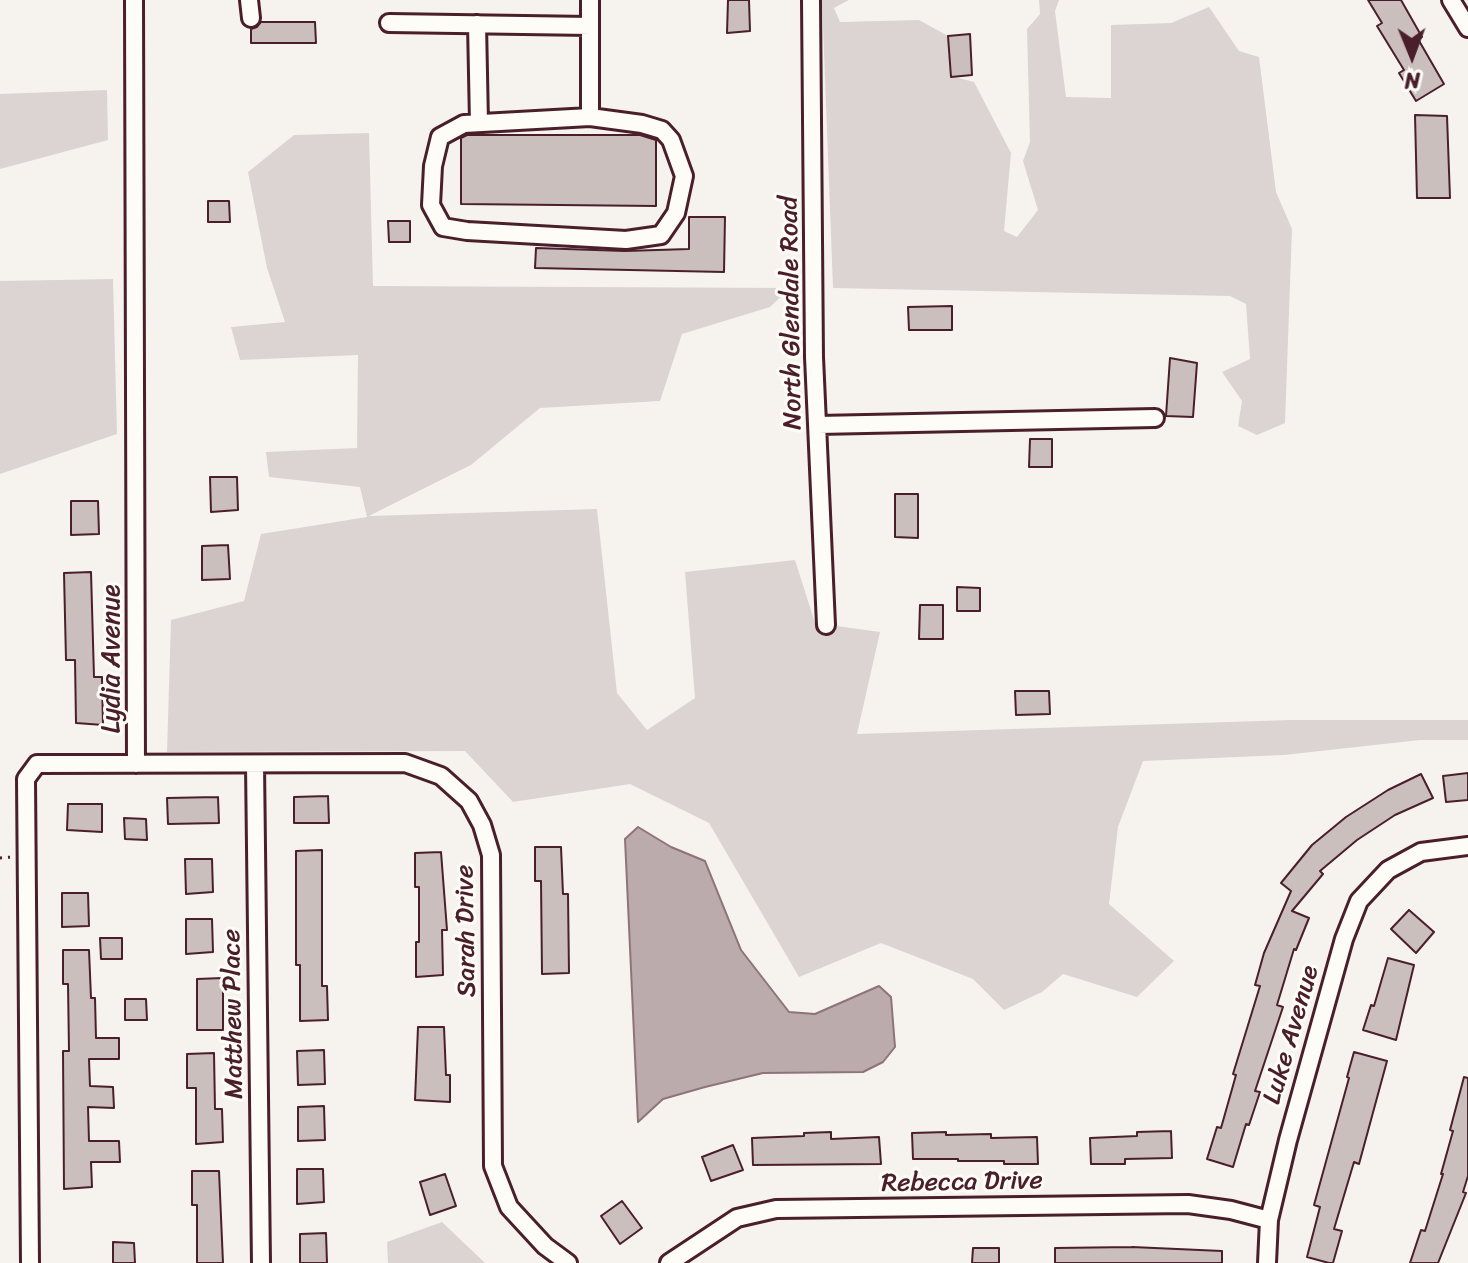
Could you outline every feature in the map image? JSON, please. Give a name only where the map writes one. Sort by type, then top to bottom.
[{"type":"street","name":"Lydia Avenue","points":[[30,1263],[26,779],[37,764],[136,764],[134,0]]},
{"type":"street","points":[[249,0],[251,18]]},
{"type":"street","points":[[590,0],[590,117]]},
{"type":"street","name":"North Glendale Road","points":[[811,0],[814,357],[826,625]]},
{"type":"street","points":[[1451,0],[1468,28]]},
{"type":"street","points":[[389,23],[590,26]]},
{"type":"street","points":[[477,24],[479,123]]},
{"type":"street","points":[[590,117],[642,124],[662,130],[671,140],[684,176],[676,213],[661,235],[626,240],[443,227],[431,205],[433,166],[440,137],[464,124],[590,117]]},
{"type":"street","points":[[818,425],[1155,418]]},
{"type":"street","name":"Sarah Drive","points":[[136,764],[405,763],[441,776],[469,801],[482,825],[491,855],[493,1166],[509,1207],[545,1246],[568,1263]]},
{"type":"street","name":"Matthew Place","points":[[255,764],[261,1263]]},
{"type":"street","name":"Luke Avenue","points":[[1267,1263],[1269,1220],[1288,1140],[1344,939],[1359,901],[1388,870],[1421,852],[1468,846]]},
{"type":"street","name":"Rebecca Drive","points":[[669,1263],[737,1218],[776,1209],[1188,1204],[1231,1210],[1269,1220]]},
{"type":"shaded area","points":[[822,0],[849,0],[834,8],[840,22],[919,20],[948,36],[951,76],[974,82],[1011,153],[1004,231],[1017,237],[1038,210],[1023,161],[1030,142],[1027,29],[1040,14],[1039,0],[1059,0],[1055,11],[1066,97],[1111,98],[1111,25],[1171,23],[1209,7],[1239,51],[1259,57],[1276,192],[1292,229],[1285,423],[1257,435],[1238,426],[1242,401],[1222,372],[1250,359],[1246,304],[1230,296],[833,288]]},
{"type":"shaded area","points":[[107,90],[108,140],[0,169],[0,94]]},
{"type":"shaded area","points":[[369,133],[373,286],[790,288],[770,307],[682,334],[660,401],[540,408],[471,465],[369,516],[597,509],[617,693],[647,730],[695,698],[685,572],[795,560],[815,623],[880,632],[857,734],[1290,720],[1468,720],[1468,740],[1420,740],[1284,755],[1143,761],[1118,827],[1109,904],[1174,961],[1137,997],[1063,974],[1042,992],[1004,1010],[973,979],[881,943],[799,977],[709,823],[630,784],[513,802],[465,751],[167,752],[171,620],[244,601],[261,534],[367,517],[360,487],[269,477],[266,452],[357,448],[358,355],[240,360],[231,327],[285,322],[267,268],[248,172],[294,135]]},
{"type":"shaded area","points":[[113,279],[117,434],[0,474],[0,281]]},
{"type":"shaded area","points":[[638,827],[671,847],[705,861],[741,950],[789,1012],[815,1014],[879,986],[891,997],[895,1047],[883,1062],[863,1072],[763,1073],[705,1087],[663,1099],[638,1122],[625,839]]},
{"type":"shaded area","points":[[442,1222],[485,1263],[388,1263],[387,1242]]},
{"type":"building","points":[[728,0],[749,0],[750,31],[727,33]]},
{"type":"building","points":[[1368,0],[1401,0],[1422,37],[1418,39],[1444,84],[1416,101],[1399,73],[1404,70],[1377,26],[1382,23]]},
{"type":"building","points":[[261,22],[315,22],[316,43],[251,43],[251,29]]},
{"type":"building","points":[[970,34],[972,75],[951,77],[948,36]]},
{"type":"building","points":[[1415,115],[1447,116],[1450,198],[1417,198]]},
{"type":"building","points":[[467,135],[640,135],[656,140],[656,206],[461,204],[461,138]]},
{"type":"building","points":[[208,201],[229,201],[230,222],[208,222]]},
{"type":"building","points":[[689,217],[725,217],[724,272],[535,268],[536,248],[625,251],[689,249]]},
{"type":"building","points":[[388,221],[410,221],[410,242],[389,242]]},
{"type":"building","points":[[952,306],[952,330],[909,330],[908,307]]},
{"type":"building","points":[[1170,358],[1197,363],[1193,417],[1166,416]]},
{"type":"building","points":[[1030,439],[1052,439],[1052,467],[1029,467]]},
{"type":"building","points":[[210,477],[237,477],[238,510],[211,512]]},
{"type":"building","points":[[895,494],[918,494],[918,538],[895,537]]},
{"type":"building","points":[[71,501],[98,501],[99,534],[71,535]]},
{"type":"building","points":[[228,545],[230,579],[202,580],[202,546]]},
{"type":"building","points":[[91,572],[94,677],[102,677],[103,725],[76,723],[75,660],[66,660],[64,573]]},
{"type":"building","points":[[957,587],[980,588],[980,611],[957,611]]},
{"type":"building","points":[[920,605],[943,605],[943,639],[919,639]]},
{"type":"building","points":[[1015,691],[1049,691],[1050,714],[1016,715]]},
{"type":"building","points":[[1468,773],[1468,800],[1446,802],[1443,776]]},
{"type":"building","points":[[1421,774],[1433,798],[1395,815],[1357,840],[1320,871],[1323,874],[1292,911],[1309,918],[1294,949],[1277,1005],[1283,1007],[1255,1091],[1260,1092],[1249,1125],[1246,1124],[1233,1167],[1207,1159],[1217,1127],[1221,1128],[1236,1075],[1233,1074],[1260,986],[1255,985],[1264,953],[1291,891],[1281,883],[1312,845],[1346,817],[1388,790]]},
{"type":"building","points":[[328,796],[329,823],[294,823],[294,797]]},
{"type":"building","points":[[218,797],[219,823],[168,824],[167,798]]},
{"type":"building","points":[[68,804],[102,804],[102,832],[67,830]]},
{"type":"building","points":[[124,818],[146,819],[147,840],[125,839]]},
{"type":"building","points":[[535,847],[561,847],[563,894],[568,894],[569,973],[542,974],[541,881],[535,881]]},
{"type":"building","points":[[322,850],[322,986],[327,986],[328,1020],[300,1021],[300,965],[296,965],[296,851]]},
{"type":"building","points":[[441,852],[447,930],[442,930],[443,975],[416,977],[419,887],[415,887],[415,853]]},
{"type":"building","points":[[185,859],[212,859],[213,892],[186,894]]},
{"type":"building","points":[[62,893],[88,893],[89,926],[62,927]]},
{"type":"building","points":[[1409,910],[1434,932],[1416,953],[1391,929]]},
{"type":"building","points":[[186,919],[212,919],[213,952],[186,954]]},
{"type":"building","points":[[100,938],[122,938],[122,959],[101,959]]},
{"type":"building","points":[[63,950],[89,950],[96,1038],[119,1038],[119,1059],[89,1059],[90,1086],[113,1087],[114,1108],[88,1107],[89,1141],[119,1141],[120,1162],[91,1162],[92,1187],[64,1189],[63,1051],[69,1051],[68,984],[63,984]]},
{"type":"building","points":[[1388,958],[1414,965],[1396,1040],[1363,1030],[1371,1005],[1374,1006]]},
{"type":"building","points":[[223,978],[223,1030],[197,1030],[197,979]]},
{"type":"building","points":[[125,999],[146,999],[147,1020],[125,1020]]},
{"type":"building","points":[[418,1027],[444,1027],[450,1102],[415,1100]]},
{"type":"building","points":[[324,1050],[325,1084],[298,1085],[297,1051]]},
{"type":"building","points":[[1354,1052],[1387,1061],[1359,1164],[1354,1162],[1334,1229],[1342,1231],[1333,1263],[1329,1263],[1307,1257],[1320,1207],[1314,1205]]},
{"type":"building","points":[[214,1053],[215,1109],[222,1109],[223,1142],[196,1144],[196,1088],[187,1088],[187,1054]]},
{"type":"building","points":[[1464,1077],[1468,1078],[1468,1176],[1463,1192],[1466,1193],[1438,1263],[1410,1263],[1421,1230],[1425,1231],[1443,1174],[1453,1131],[1450,1130]]},
{"type":"building","points":[[324,1106],[325,1140],[298,1141],[298,1107]]},
{"type":"building","points":[[1171,1131],[1172,1158],[1125,1159],[1125,1164],[1091,1164],[1090,1138]]},
{"type":"building","points":[[831,1132],[831,1139],[879,1137],[881,1164],[753,1165],[752,1138]]},
{"type":"building","points":[[946,1132],[946,1135],[991,1134],[991,1138],[1037,1137],[1038,1164],[913,1159],[912,1133]]},
{"type":"building","points":[[733,1145],[743,1170],[711,1181],[702,1157]]},
{"type":"building","points":[[297,1169],[323,1169],[324,1202],[297,1204]]},
{"type":"building","points":[[192,1171],[219,1171],[223,1263],[197,1263],[197,1205],[192,1205]]},
{"type":"building","points":[[445,1174],[456,1206],[430,1215],[420,1182]]},
{"type":"building","points":[[622,1201],[642,1228],[620,1244],[601,1216]]},
{"type":"building","points":[[326,1233],[327,1263],[300,1263],[300,1234]]},
{"type":"building","points":[[113,1242],[134,1243],[135,1263],[113,1263]]},
{"type":"building","points":[[973,1248],[999,1248],[999,1263],[972,1263]]},
{"type":"building","points":[[1055,1248],[1222,1251],[1222,1263],[1055,1263]]}]
